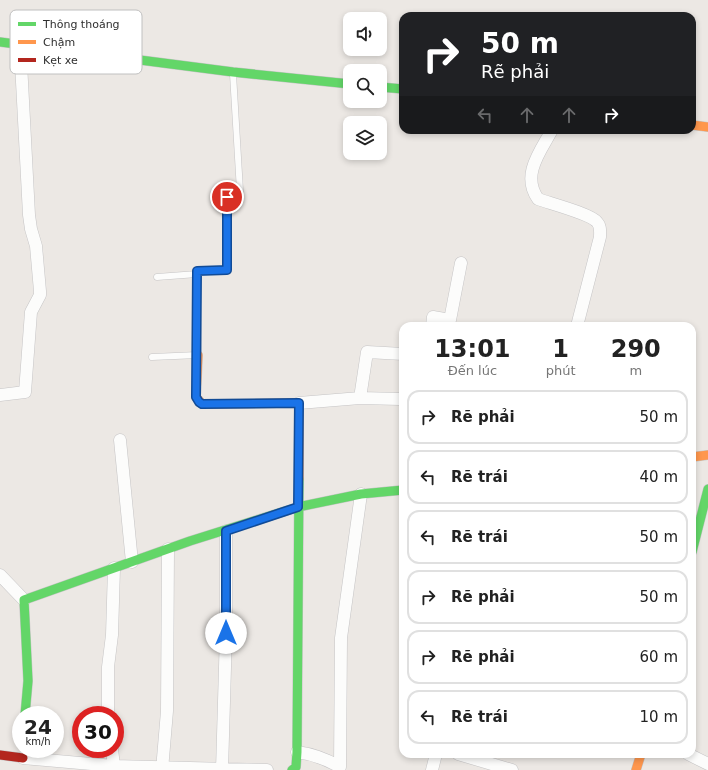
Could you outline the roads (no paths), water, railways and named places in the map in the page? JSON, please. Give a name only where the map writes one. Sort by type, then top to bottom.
[{"type":"street","points":[[0,42],[10,43]]},
{"type":"street","points":[[142,60],[233,72],[343,83]]},
{"type":"street","points":[[0,395],[25,392],[31,312],[40,295],[36,246],[29,215],[22,74]]},
{"type":"street","points":[[387,88],[399,89]]},
{"type":"street","points":[[696,126],[708,127]]},
{"type":"street","points":[[550,134],[532,168],[531,176],[534,193],[538,199],[589,217],[597,222],[600,228],[600,237],[578,322]]},
{"type":"street","points":[[432,322],[433,317],[450,320],[460,263]]},
{"type":"street","points":[[360,398],[367,352],[399,354]]},
{"type":"street","points":[[198,355],[196,397],[202,404],[299,403],[360,398],[399,399]]},
{"type":"street","points":[[292,770],[296,767],[297,752],[299,403]]},
{"type":"street","points":[[120,440],[132,562]]},
{"type":"street","points":[[696,456],[708,455]]},
{"type":"street","points":[[696,536],[708,489]]},
{"type":"street","points":[[24,600],[114,568],[298,507],[361,494],[399,490]]},
{"type":"street","points":[[342,768],[341,638],[361,494]]},
{"type":"street","points":[[222,769],[226,633],[226,531]]},
{"type":"street","points":[[162,768],[167,703],[168,550]]},
{"type":"street","points":[[108,706],[108,667],[112,635],[114,568]]},
{"type":"street","points":[[0,575],[24,600],[28,681],[27,706]]},
{"type":"street","points":[[297,752],[309,753],[326,758],[342,768]]},
{"type":"street","points":[[0,755],[22,759],[114,766],[267,770]]},
{"type":"street","points":[[113,758],[114,766]]},
{"type":"street","points":[[432,770],[435,758]]},
{"type":"street","points":[[472,758],[512,770]]},
{"type":"street","points":[[636,770],[639,758]]},
{"type":"street","points":[[696,758],[708,764]]},
{"type":"lane","points":[[157,277],[197,274],[197,271],[227,270],[226,200],[228,196],[238,194],[240,190],[233,72]]},
{"type":"lane","points":[[152,357],[198,355],[197,274]]}]
